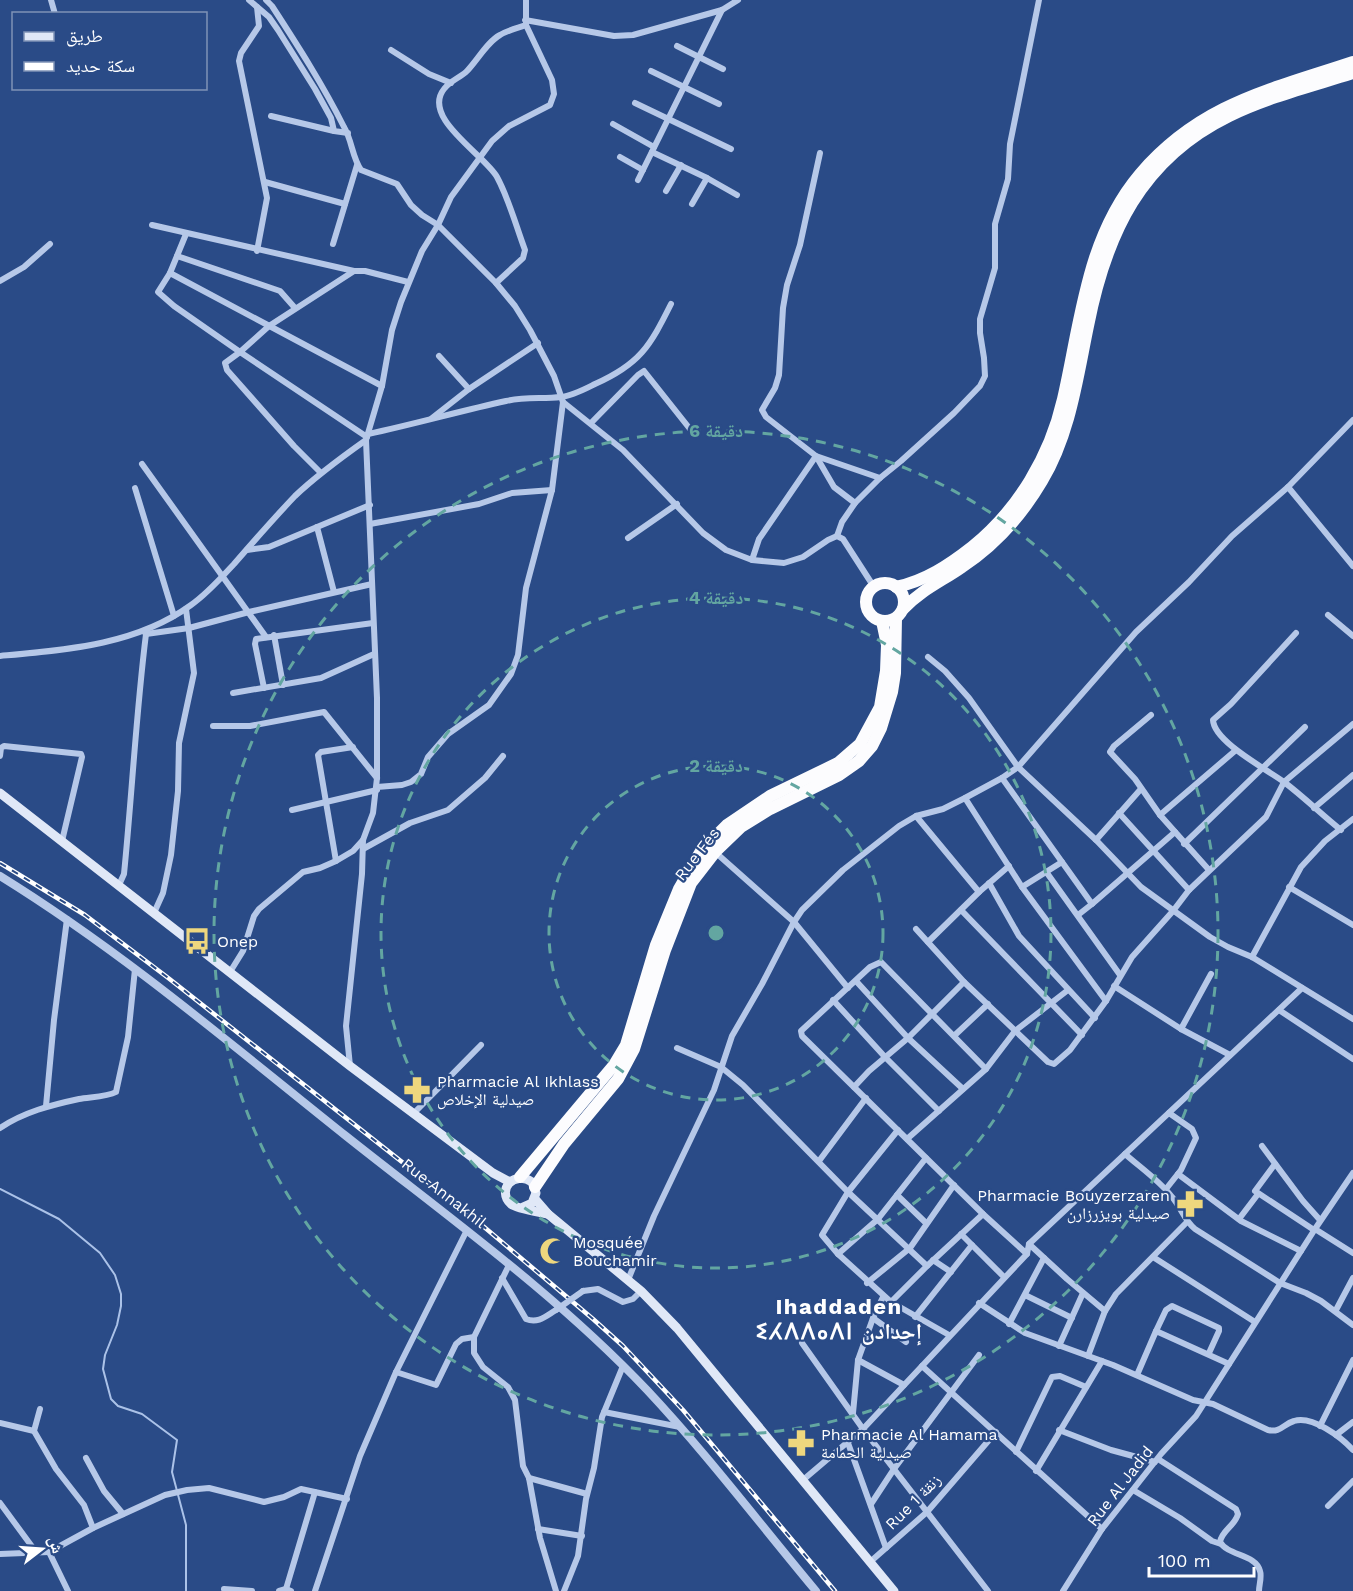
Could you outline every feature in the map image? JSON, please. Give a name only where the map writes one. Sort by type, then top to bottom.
[{"type":"highway","points":[[896,587],[928,576],[956,559],[1004,516],[1024,490],[1054,432],[1063,400],[1083,297],[1096,250],[1115,211],[1139,175],[1169,144],[1204,118],[1243,98],[1353,62]]},
{"type":"highway","points":[[900,614],[904,600],[902,593],[896,587],[881,584],[868,593],[866,602],[868,611],[873,618],[888,622],[900,614],[921,592],[962,568],[988,547],[1012,523],[1042,481],[1058,451],[1070,414],[1103,263],[1119,223],[1150,178],[1177,150],[1229,116],[1353,72]]},
{"type":"highway","name":"Rue Fés","points":[[535,1193],[564,1144],[618,1079],[634,1049],[677,916],[691,883],[716,852],[741,828],[770,809],[839,775],[859,761],[872,746],[881,728],[892,692],[900,614]]},
{"type":"highway","name":"Rue Fés","points":[[512,1183],[614,1065],[626,1045],[656,945],[679,888],[701,851],[727,825],[770,796],[838,763],[860,744],[880,707],[886,671],[887,645],[882,621]]},
{"type":"main road","points":[[0,794],[350,1066],[493,1173],[512,1183],[532,1182],[535,1193],[548,1214],[641,1291],[677,1328],[894,1591]]},
{"type":"main road","points":[[512,1183],[509,1201],[518,1207],[548,1214]]},
{"type":"main road","name":"Rue Fés","points":[[523,1207],[532,1203],[535,1193]]},
{"type":"street","points":[[249,0],[269,17],[315,89],[331,118],[334,131]]},
{"type":"street","points":[[266,0],[313,69],[348,134],[357,165],[361,170],[397,184],[411,205],[438,225],[496,283],[515,306],[538,344],[562,399],[623,450],[717,545],[752,560],[779,564],[796,560],[809,554],[828,540],[840,538]]},
{"type":"street","points":[[350,1066],[346,1026],[362,874],[363,840],[373,813],[377,788],[377,698],[367,437],[382,386],[392,330],[408,282],[451,197],[492,141],[509,126],[544,109],[553,102],[555,90],[552,80],[526,22],[526,0]]},
{"type":"street","points":[[496,283],[523,258],[525,250],[497,176],[449,126],[440,113],[440,99],[443,90],[476,62],[492,41],[526,22],[625,36],[695,19],[722,10],[738,0]]},
{"type":"street","points":[[874,587],[840,538],[842,522],[855,503],[954,413],[980,386],[985,376],[980,319],[993,276],[995,224],[1008,179],[1014,123],[1039,0]]},
{"type":"street","points":[[256,7],[259,27],[241,53],[239,61],[267,198],[257,250]]},
{"type":"street","points":[[638,180],[722,10]]},
{"type":"street","points":[[677,46],[723,69]]},
{"type":"street","points":[[391,50],[429,74],[451,83]]},
{"type":"street","points":[[651,71],[719,104]]},
{"type":"street","points":[[635,103],[731,149]]},
{"type":"street","points":[[272,116],[348,134]]},
{"type":"street","points":[[613,124],[653,149],[737,195]]},
{"type":"street","points":[[820,153],[800,245],[787,285],[783,308],[779,375],[775,388],[762,410],[766,417],[816,456],[880,478]]},
{"type":"street","points":[[620,157],[643,170]]},
{"type":"street","points":[[333,244],[357,165]]},
{"type":"street","points":[[666,191],[681,165]]},
{"type":"street","points":[[692,204],[708,178]]},
{"type":"street","points":[[265,182],[345,204]]},
{"type":"street","points":[[152,225],[408,282]]},
{"type":"street","points":[[186,234],[170,273],[158,292],[174,306],[240,352],[367,437]]},
{"type":"street","points":[[0,281],[24,267],[50,244]]},
{"type":"street","points":[[177,256],[280,291],[295,308]]},
{"type":"street","points":[[321,473],[227,370],[225,363],[269,326],[354,271]]},
{"type":"street","points":[[170,273],[382,386]]},
{"type":"street","points":[[145,632],[186,609],[223,576],[296,496],[367,437],[525,398],[562,399],[605,380],[638,358],[652,342],[671,304]]},
{"type":"street","points":[[430,420],[469,389],[538,344]]},
{"type":"street","points":[[439,356],[469,389]]},
{"type":"street","points":[[591,423],[644,371],[690,429]]},
{"type":"street","points":[[292,810],[377,788],[402,785],[421,774],[428,757],[448,734],[489,705],[507,683],[518,655],[526,588],[552,490],[562,399]]},
{"type":"street","points":[[628,1280],[654,1216],[714,1090],[732,1036],[794,922],[813,898],[843,870],[899,826],[916,816],[943,809],[1018,767],[1136,632],[1189,582],[1232,536],[1288,487],[1353,420]]},
{"type":"street","points":[[816,456],[834,486],[855,503]]},
{"type":"street","points":[[752,560],[759,539],[816,456]]},
{"type":"street","points":[[142,464],[266,637]]},
{"type":"street","points":[[1288,487],[1353,566]]},
{"type":"street","points":[[135,488],[174,616]]},
{"type":"street","points":[[370,524],[479,504],[512,493],[552,490]]},
{"type":"street","points":[[628,538],[677,504]]},
{"type":"street","points":[[246,550],[270,547],[370,505]]},
{"type":"street","points":[[317,527],[334,592]]},
{"type":"street","points":[[0,656],[84,647],[145,632],[189,628],[372,584]]},
{"type":"street","points":[[154,913],[163,893],[170,866],[178,790],[179,743],[194,666],[186,609]]},
{"type":"street","points":[[1328,615],[1353,636]]},
{"type":"street","points":[[264,688],[254,642],[256,639],[373,622]]},
{"type":"street","points":[[119,885],[124,874],[145,632]]},
{"type":"street","points":[[1296,633],[1231,704],[1213,720],[1216,729],[1236,750],[1262,770],[1284,782],[1341,830]]},
{"type":"street","points":[[274,635],[283,685]]},
{"type":"street","points":[[233,693],[321,678],[374,654]]},
{"type":"street","points":[[928,657],[945,671],[969,698],[1018,767],[1096,840],[1141,887],[1219,942],[1252,957],[1353,1019]]},
{"type":"street","points":[[213,726],[250,726],[322,712],[377,778]]},
{"type":"street","points":[[1151,715],[1110,751],[1135,779],[1140,790],[1160,816],[1209,870]]},
{"type":"street","points":[[916,929],[964,982],[1015,1031],[1052,1064],[1059,1061],[1095,1018],[1132,957],[1209,870],[1266,817],[1284,782],[1353,724]]},
{"type":"street","points":[[1184,844],[1305,727]]},
{"type":"street","points":[[0,756],[1,748],[4,746],[81,754],[62,841]]},
{"type":"street","points":[[336,861],[318,755],[321,752],[353,747]]},
{"type":"street","points":[[1160,816],[1236,750]]},
{"type":"street","points":[[363,849],[410,823],[448,810],[485,778],[503,756]]},
{"type":"street","points":[[1314,808],[1353,775]]},
{"type":"street","points":[[1002,778],[1092,904]]},
{"type":"street","points":[[1096,840],[1140,790]]},
{"type":"street","points":[[965,798],[1022,887],[1106,1001]]},
{"type":"street","points":[[1119,813],[1189,891]]},
{"type":"street","points":[[916,816],[979,892]]},
{"type":"street","points":[[1252,957],[1301,867],[1325,841],[1353,819]]},
{"type":"street","points":[[1078,915],[1175,832]]},
{"type":"street","points":[[230,972],[243,951],[254,916],[259,909],[303,872],[336,861],[352,851],[363,840]]},
{"type":"street","points":[[716,852],[794,922],[848,988]]},
{"type":"street","points":[[1022,887],[1062,862]]},
{"type":"street","points":[[928,942],[1009,866]]},
{"type":"street","points":[[1047,873],[1120,975]]},
{"type":"street","name":"Rue Annakhil","points":[[0,876],[68,919],[135,969],[545,1294],[622,1366],[680,1427],[816,1591]]},
{"type":"street","points":[[989,884],[1019,936],[1095,1018]]},
{"type":"street","points":[[1289,887],[1353,925]]},
{"type":"street","points":[[961,910],[1082,1035]]},
{"type":"street","points":[[46,1106],[54,1020],[68,919]]},
{"type":"street","points":[[986,1069],[881,962],[875,963],[802,1028],[801,1034],[983,1214],[1027,1254]]},
{"type":"street","points":[[0,1128],[46,1106],[116,1092],[128,1037],[135,969]]},
{"type":"street","points":[[1181,1029],[1211,974]]},
{"type":"street","points":[[856,981],[908,1038],[963,1089]]},
{"type":"street","points":[[854,1087],[908,1038],[964,982]]},
{"type":"street","points":[[1114,986],[1181,1029],[1230,1055]]},
{"type":"street","points":[[803,1480],[863,1429],[1027,1254],[1029,1245],[1302,988]]},
{"type":"street","points":[[907,1139],[986,1069],[1015,1031],[1068,990]]},
{"type":"street","points":[[833,1000],[939,1111]]},
{"type":"street","points":[[955,1035],[988,1004]]},
{"type":"street","points":[[1279,1010],[1353,1059]]},
{"type":"street","points":[[414,1113],[482,1045]]},
{"type":"street","points":[[676,1048],[721,1067],[743,1085],[848,1192],[927,1266]]},
{"type":"street","points":[[819,1161],[866,1098]]},
{"type":"street","points":[[1166,1189],[1178,1174],[1194,1146],[1196,1135],[1192,1129],[1169,1113]]},
{"type":"street","points":[[898,1130],[848,1192],[822,1235],[838,1254],[884,1297],[949,1335]]},
{"type":"street","points":[[1262,1146],[1320,1220]]},
{"type":"street","points":[[1125,1154],[1166,1189],[1187,1222],[1195,1229],[1280,1283],[1306,1293],[1336,1310],[1353,1325]]},
{"type":"street","points":[[838,1254],[878,1219],[926,1158]]},
{"type":"street","points":[[1275,1164],[1255,1190],[1258,1194],[1353,1253]]},
{"type":"street","name":"Rue Al Jadid","points":[[1064,1591],[1102,1529],[1156,1460],[1190,1424],[1314,1229],[1353,1173]]},
{"type":"street","points":[[1178,1174],[1239,1219],[1300,1251]]},
{"type":"street","points":[[867,1283],[909,1248],[954,1185]]},
{"type":"street","points":[[1239,1219],[1258,1194]]},
{"type":"street","points":[[897,1195],[926,1223]]},
{"type":"street","points":[[891,1302],[983,1214]]},
{"type":"street","points":[[1088,1356],[1106,1311],[1116,1294],[1187,1222]]},
{"type":"street","points":[[315,1591],[360,1456],[396,1372],[467,1230]]},
{"type":"street","points":[[961,1234],[1004,1277]]},
{"type":"street","points":[[915,1317],[972,1245]]},
{"type":"street","points":[[1029,1245],[1106,1311]]},
{"type":"street","points":[[1153,1257],[1255,1322]]},
{"type":"street","points":[[1009,1324],[1044,1258]]},
{"type":"street","points":[[933,1260],[951,1272]]},
{"type":"street","points":[[509,1265],[474,1337],[475,1358],[508,1387],[515,1400],[523,1466],[529,1478],[538,1530],[556,1591]]},
{"type":"street","points":[[502,1278],[526,1319],[530,1321],[540,1320],[583,1291],[598,1289],[623,1302],[630,1300],[641,1291]]},
{"type":"street","points":[[1336,1310],[1353,1278]]},
{"type":"street","points":[[1059,1347],[1083,1293]]},
{"type":"street","points":[[1025,1295],[1072,1318]]},
{"type":"street","points":[[852,1414],[858,1360],[873,1318],[884,1297]]},
{"type":"street","points":[[979,1303],[1025,1333],[1102,1361],[1193,1400],[1213,1404],[1271,1431],[1281,1430],[1289,1423],[1299,1420],[1320,1426],[1353,1450]]},
{"type":"street","points":[[1137,1375],[1166,1310],[1172,1306],[1219,1328],[1209,1353]]},
{"type":"street","points":[[873,1318],[906,1342]]},
{"type":"street","points":[[1156,1331],[1229,1364]]},
{"type":"street","points":[[396,1372],[436,1385],[456,1344],[462,1339],[474,1337]]},
{"type":"street","points":[[802,1343],[863,1429],[988,1591]]},
{"type":"street","points":[[871,1504],[894,1469],[979,1355]]},
{"type":"street","points":[[858,1360],[904,1385]]},
{"type":"street","points":[[1320,1426],[1351,1372],[1353,1360]]},
{"type":"street","points":[[1036,1470],[1102,1361]]},
{"type":"street","points":[[564,1591],[578,1556],[587,1494],[604,1412],[622,1366]]},
{"type":"street","points":[[922,1366],[1102,1529]]},
{"type":"street","points":[[1016,1452],[1052,1377],[1060,1376],[1086,1387]]},
{"type":"street","points":[[40,1409],[34,1431],[56,1469],[84,1506],[93,1528]]},
{"type":"street","points":[[604,1412],[680,1427]]},
{"type":"street","points":[[1335,1435],[1353,1422]]},
{"type":"street","points":[[0,1423],[34,1431]]},
{"type":"street","points":[[1059,1430],[1097,1445],[1156,1460],[1236,1509],[1237,1519],[1222,1535],[1221,1544]]},
{"type":"street","name":"Rue 1 زنقة","points":[[870,1562],[927,1512],[996,1432]]},
{"type":"street","points":[[848,1443],[885,1548]]},
{"type":"street","points":[[86,1458],[104,1491],[123,1514]]},
{"type":"street","points":[[529,1478],[587,1494]]},
{"type":"street","points":[[1328,1506],[1353,1481]]},
{"type":"street","points":[[0,1554],[49,1552],[123,1514],[170,1493],[187,1490],[209,1488],[264,1502],[284,1497],[301,1489],[347,1499]]},
{"type":"street","points":[[1133,1490],[1191,1525],[1212,1541],[1259,1567],[1261,1573],[1259,1591]]},
{"type":"street","points":[[285,1590],[315,1492]]},
{"type":"street","points":[[0,1503],[36,1552]]},
{"type":"street","points":[[538,1530],[582,1536]]},
{"type":"street","points":[[49,1552],[68,1591]]},
{"type":"street","points":[[224,1589],[252,1591]]},
{"type":"waterway","points":[[0,1189],[59,1219],[100,1253],[115,1275],[121,1294],[121,1306],[117,1325],[105,1355],[103,1369],[111,1399],[118,1406],[142,1414],[177,1440],[172,1472],[186,1525],[186,1591]]},
{"type":"railway","points":[[0,863],[85,915],[167,977],[477,1221],[593,1319],[623,1346],[683,1410],[835,1591]]},
{"type":"place","name":"Onep","points":[[197,941]]},
{"type":"place","name":"Pharmacie Al Ikhlass صيدلية الإخلاص","points":[[417,1090]]},
{"type":"place","name":"Pharmacie Bouyzerzaren صيدلية بويزرزارن","points":[[1190,1204]]},
{"type":"place","name":"Mosquée Bouchamir","points":[[553,1251]]},
{"type":"place","name":"Pharmacie Al Hamama صيدلية الحمامة","points":[[801,1443]]},
{"type":"district","name":"Ihaddaden ⵉⵃⴷⴷⴰⴷⵏ إحدادن","points":[[839,1318]]}]
